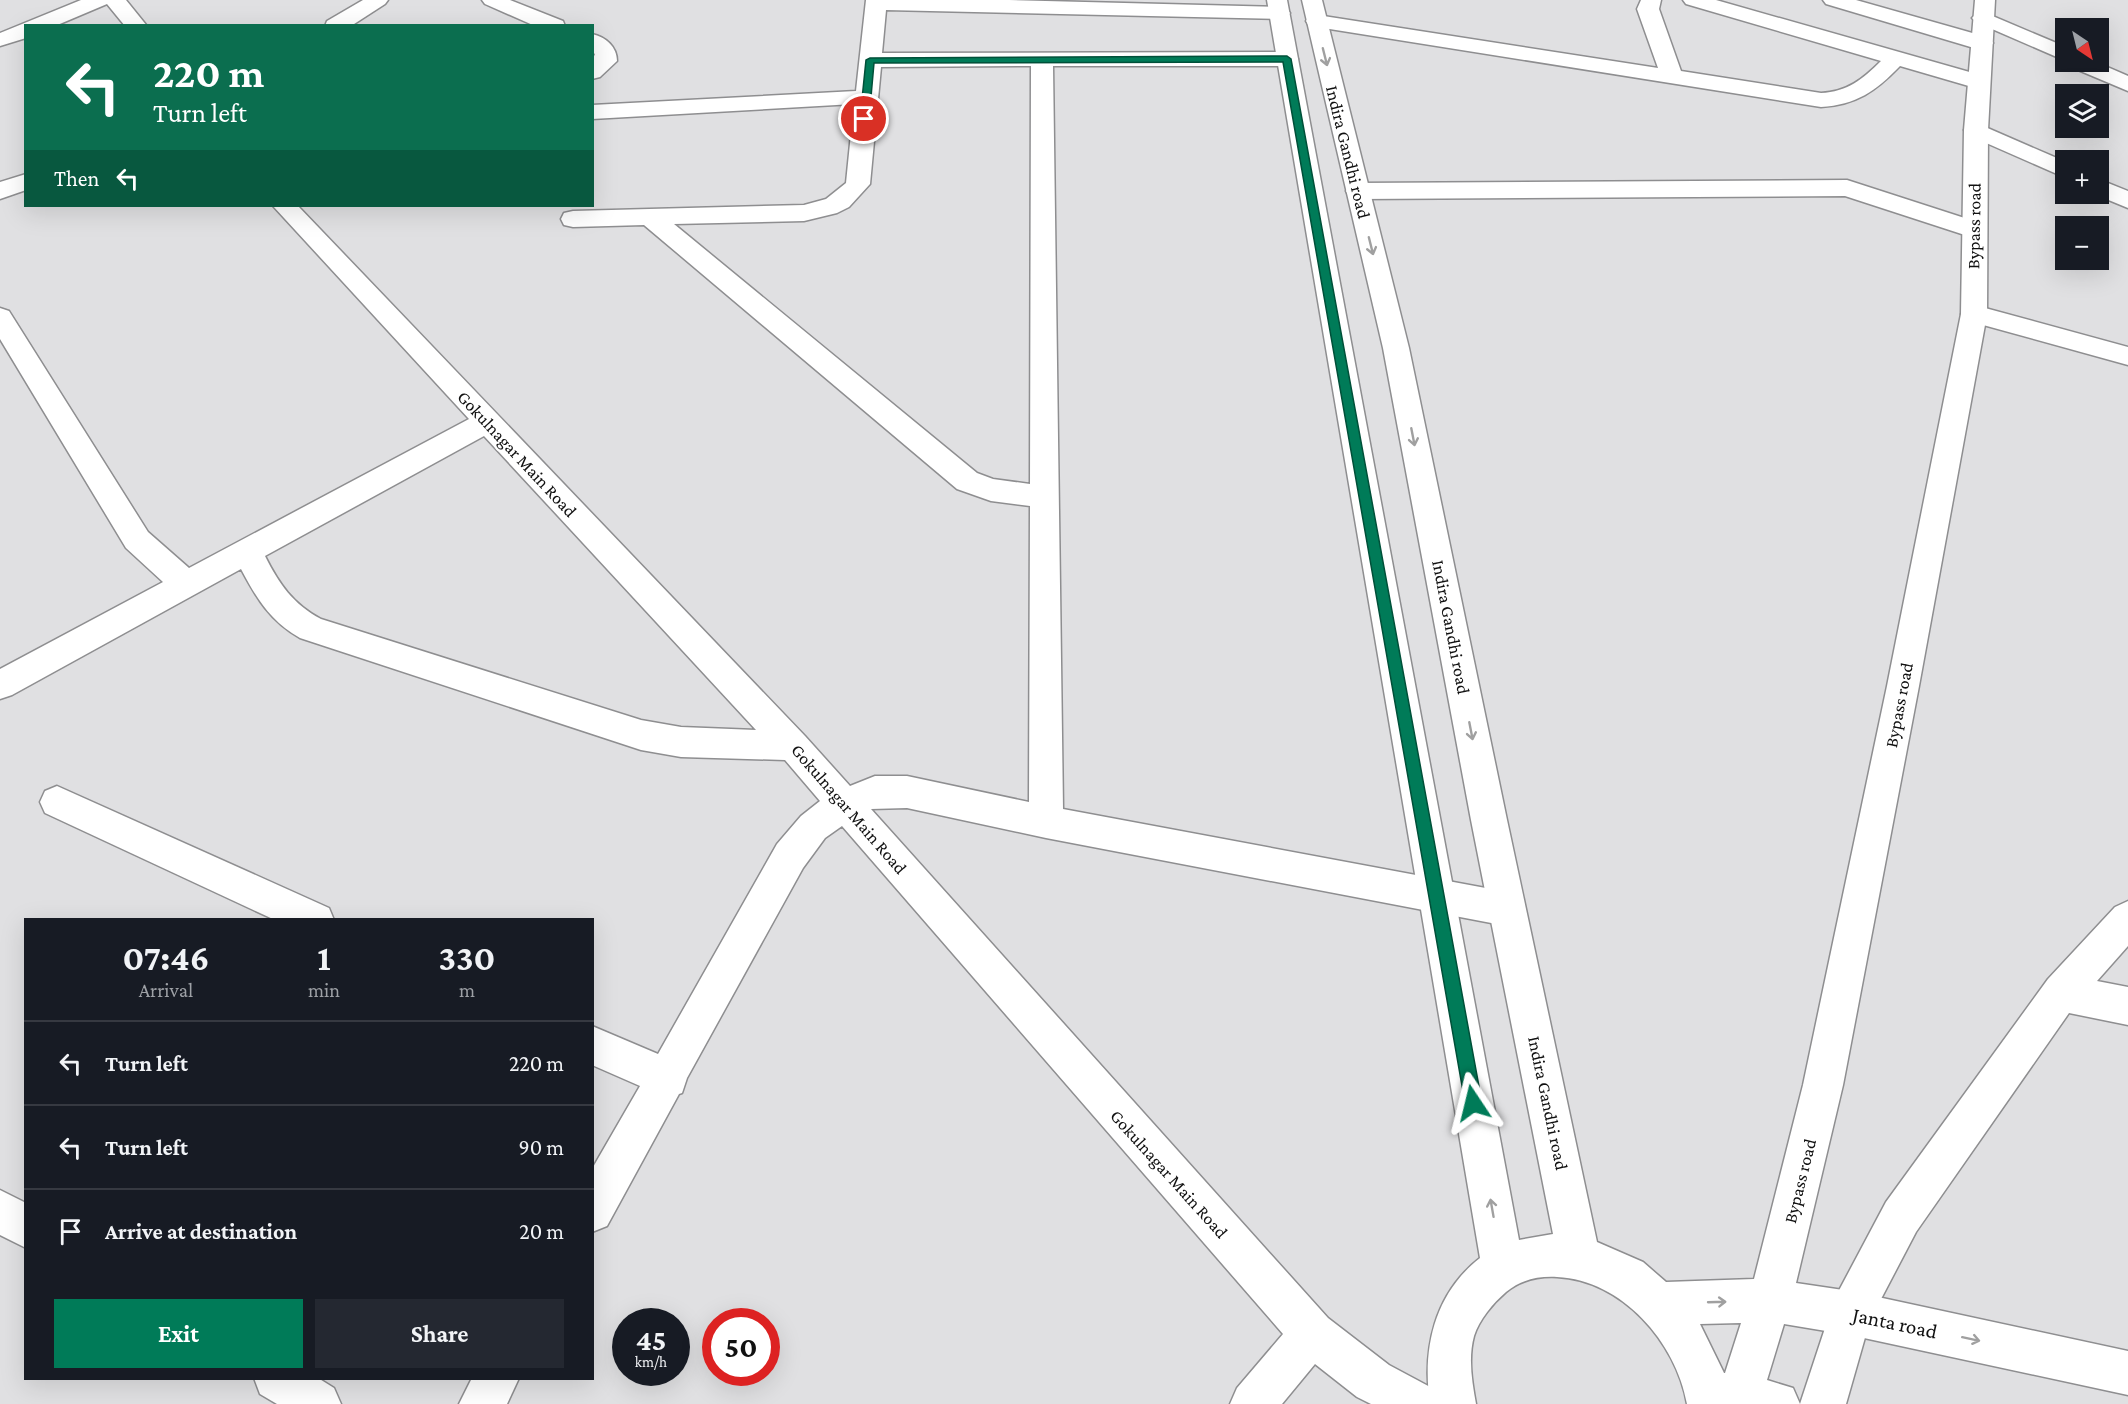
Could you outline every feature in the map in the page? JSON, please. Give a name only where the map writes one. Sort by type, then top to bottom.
[{"type":"street","points":[[40,24],[99,0]]},
{"type":"street","points":[[115,0],[135,24]]},
{"type":"street","points":[[338,24],[378,0]]},
{"type":"street","points":[[492,0],[550,24]]},
{"type":"street","points":[[1651,0],[1648,9],[1672,77]]},
{"type":"street","points":[[1693,0],[1979,82]]},
{"type":"street","points":[[1833,0],[1983,20],[2055,50]]},
{"type":"street","points":[[573,219],[804,213],[831,208],[847,198],[858,184],[876,2],[1278,7],[1503,1266]]},
{"type":"street","points":[[1314,10],[1672,77],[1837,100],[1864,89],[1895,59]]},
{"type":"street","name":"Indira Gandhi road","points":[[1314,10],[1396,348],[1507,909],[1579,1257]]},
{"type":"street","name":"Bypass road","points":[[1733,1400],[1770,1300],[1823,1085],[1974,314],[1976,130],[1983,20]]},
{"type":"street","points":[[0,40],[24,31]]},
{"type":"street","points":[[594,42],[606,52],[606,62],[594,71]]},
{"type":"street","points":[[870,60],[1287,59]]},
{"type":"street","points":[[1042,60],[1046,822]]},
{"type":"street","points":[[2101,72],[2128,84]]},
{"type":"street","points":[[594,112],[866,97]]},
{"type":"street","points":[[1976,130],[2055,166]]},
{"type":"street","points":[[0,191],[24,181]]},
{"type":"street","points":[[1358,191],[1847,188],[1974,230]]},
{"type":"street","points":[[2109,191],[2128,200]]},
{"type":"street","name":"Gokulnagar Main Road","points":[[286,207],[793,746],[1312,1334],[1373,1382],[1416,1404]]},
{"type":"street","points":[[650,217],[968,481],[991,490],[1045,497]]},
{"type":"street","points":[[1974,314],[2128,356]]},
{"type":"street","points":[[0,317],[137,540],[186,584]]},
{"type":"street","points":[[0,685],[487,422]]},
{"type":"street","points":[[247,552],[278,607],[291,619],[310,629],[641,735],[681,742],[793,746]]},
{"type":"street","points":[[594,1208],[668,1079],[790,856],[813,828],[844,804],[875,792],[907,792],[1046,822],[1507,909]]},
{"type":"street","points":[[57,802],[312,918]]},
{"type":"street","points":[[1823,1404],[1850,1313],[1901,1217],[2061,992],[2128,919]]},
{"type":"street","points":[[2061,992],[2128,1006]]},
{"type":"street","points":[[594,1046],[668,1079]]},
{"type":"street","points":[[0,1211],[24,1226]]},
{"type":"street","points":[[1453,1404],[1448,1374],[1454,1329],[1473,1292],[1503,1266],[1539,1255],[1579,1257],[1621,1274],[1658,1304],[1733,1400]]},
{"type":"street","name":"Janta road","points":[[1658,1304],[1770,1300],[1850,1313],[2128,1373]]},
{"type":"street","points":[[1253,1404],[1312,1334]]},
{"type":"street","points":[[279,1380],[318,1404]]},
{"type":"street","points":[[482,1404],[495,1380]]},
{"type":"route","points":[[864,119],[870,60],[1287,59],[1473,1103]]}]
